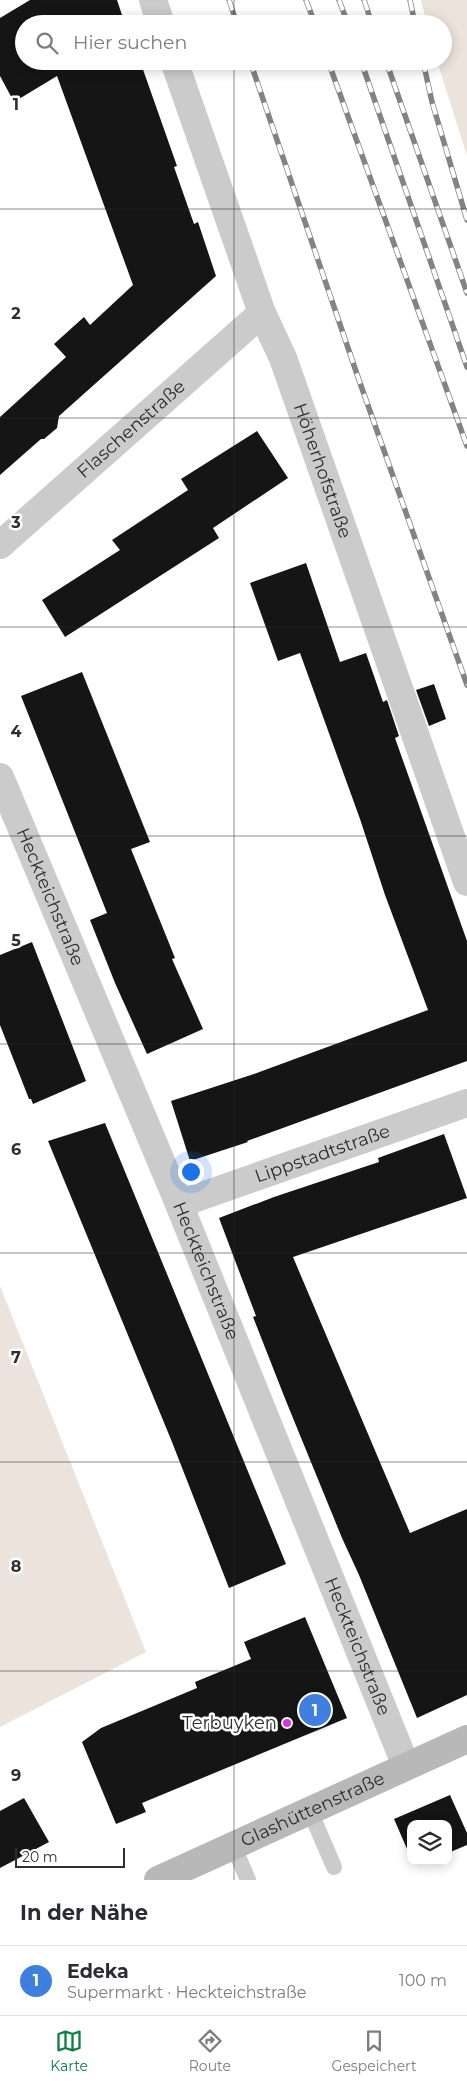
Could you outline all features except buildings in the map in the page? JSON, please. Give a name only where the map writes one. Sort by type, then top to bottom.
[{"type":"main road","name":"Glashüttenstraße","points":[[158,1880],[467,1739]]},
{"type":"street","points":[[153,0],[158,15]]},
{"type":"street","name":"Höherhofstraße","points":[[177,70],[262,313],[283,358],[467,882]]},
{"type":"street","name":"Flaschenstraße","points":[[0,545],[262,313]]},
{"type":"street","name":"Heckteichstraße","points":[[0,777],[179,1204],[406,1766]]},
{"type":"street","name":"Lippstadtstraße","points":[[179,1204],[467,1103]]},
{"type":"lane","points":[[310,1811],[334,1867]]},
{"type":"lane","points":[[233,1845],[248,1880]]},
{"type":"shaded area","points":[[421,0],[467,0],[467,156],[440,70],[452,70],[452,15],[425,15]]},
{"type":"shaded area","points":[[0,1286],[146,1652],[0,1727]]},
{"type":"railway","points":[[229,0],[234,15]]},
{"type":"railway","points":[[306,0],[312,15]]},
{"type":"railway","points":[[339,0],[345,15]]},
{"type":"railway","points":[[364,0],[369,15]]},
{"type":"railway","points":[[410,0],[413,15]]},
{"type":"railway","points":[[253,70],[359,380],[467,685]]},
{"type":"railway","points":[[331,70],[467,446]]},
{"type":"railway","points":[[364,70],[467,367]]},
{"type":"railway","points":[[389,70],[467,293]]},
{"type":"railway","points":[[425,70],[432,102],[467,220]]},
{"type":"place","name":"Edeka","points":[[315,1710]]},
{"type":"place","name":"Terbuyken","points":[[287,1723]]}]
